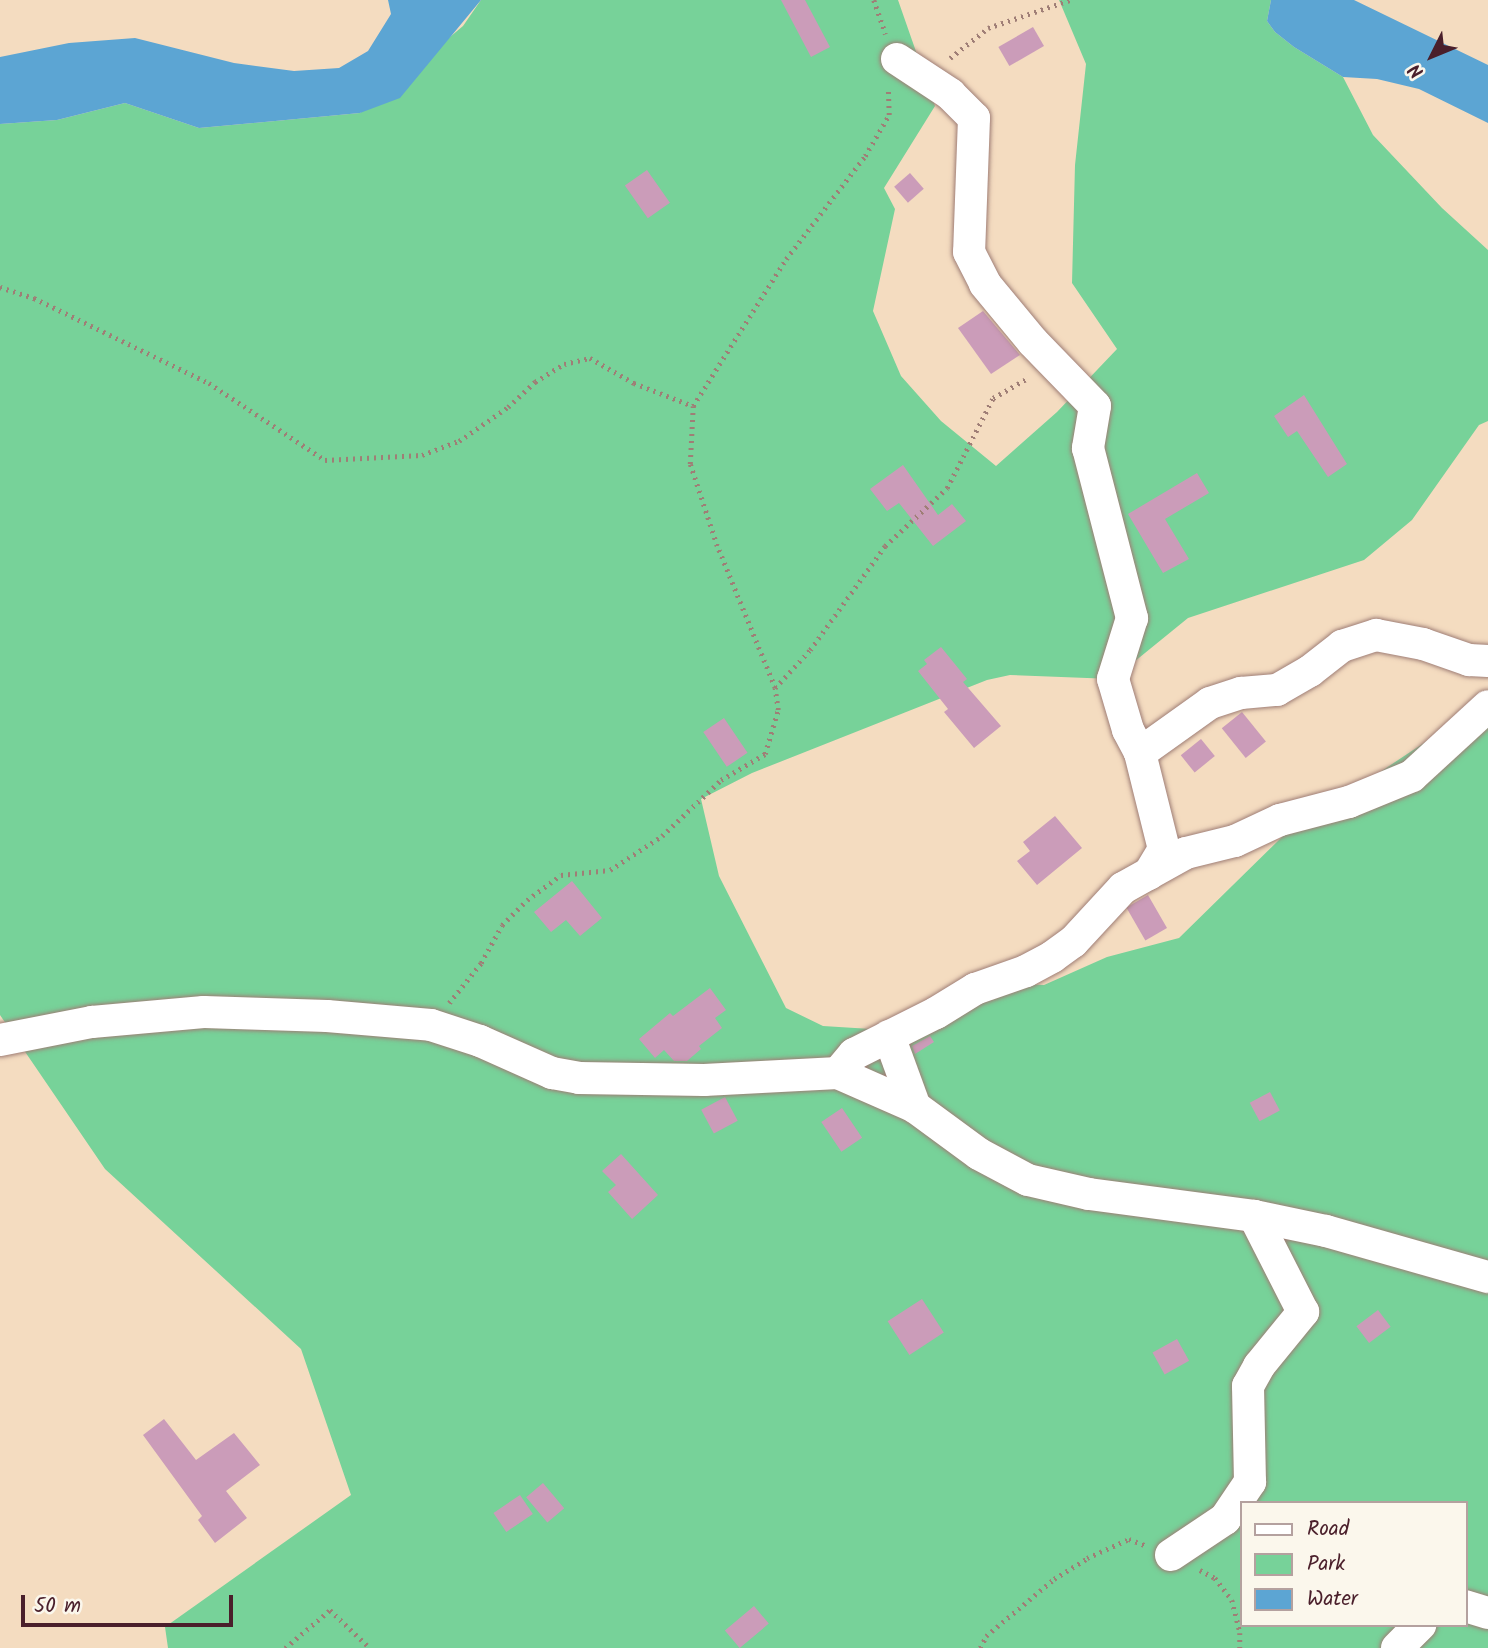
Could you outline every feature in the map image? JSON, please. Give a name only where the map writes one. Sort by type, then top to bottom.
[{"type":"street","points":[[897,59],[950,94],[974,118],[969,252],[985,284],[1053,363],[1095,406],[1088,448],[1132,618],[1113,679],[1128,730],[1140,753],[1164,849],[1149,874]]},
{"type":"street","points":[[1140,753],[1210,703],[1241,693],[1277,690],[1310,671],[1342,646],[1376,635],[1423,644],[1469,660],[1488,661]]},
{"type":"street","points":[[838,1073],[853,1054],[975,989],[1026,971],[1052,957],[1073,942],[1123,888],[1186,853],[1235,841],[1280,820],[1349,802],[1412,776],[1488,706]]},
{"type":"street","points":[[0,1040],[92,1022],[204,1012],[374,1018],[431,1025],[480,1041],[552,1073],[579,1078],[705,1080],[838,1073],[915,1107],[979,1154],[1028,1180],[1089,1194],[1254,1216],[1326,1231],[1488,1277]]},
{"type":"street","points":[[889,1036],[915,1107]]},
{"type":"street","points":[[1171,1555],[1225,1518],[1251,1482],[1248,1386],[1259,1366],[1303,1312],[1254,1216]]},
{"type":"street","points":[[1467,1607],[1488,1613]]},
{"type":"street","points":[[1397,1648],[1418,1627]]},
{"type":"path","points":[[431,1025],[481,963],[502,925],[527,900],[561,875],[610,870],[662,836],[721,780],[765,754],[778,710],[775,688],[717,546],[690,464],[693,406],[786,259],[864,156],[889,115],[888,77],[897,59],[874,0]]},
{"type":"path","points":[[950,94],[944,63],[967,43],[988,29],[1070,0]]},
{"type":"path","points":[[0,287],[34,298],[209,383],[325,460],[422,455],[447,446],[459,441],[508,407],[535,382],[564,364],[590,358],[634,383],[693,406]]},
{"type":"path","points":[[775,688],[810,650],[885,546],[947,488],[993,398],[1053,363]]},
{"type":"path","points":[[980,1648],[986,1636],[1044,1587],[1087,1558],[1129,1539],[1171,1555],[1215,1578],[1232,1600],[1240,1633],[1240,1648]]},
{"type":"path","points":[[285,1648],[330,1610],[370,1648]]},
{"type":"green space","points":[[481,0],[898,0],[935,106],[884,188],[895,209],[873,311],[901,376],[941,421],[996,466],[1057,412],[1117,349],[1072,283],[1075,165],[1086,64],[1059,0],[1271,0],[1267,21],[1275,32],[1343,77],[1373,135],[1442,208],[1488,250],[1488,421],[1479,425],[1412,520],[1364,560],[1188,618],[1113,679],[1010,675],[987,680],[752,773],[701,799],[719,876],[786,1008],[823,1026],[887,1030],[1020,984],[1044,985],[1107,957],[1179,938],[1282,837],[1460,719],[1488,693],[1488,1648],[168,1648],[165,1627],[351,1495],[301,1349],[105,1169],[0,1015],[0,124],[57,120],[125,103],[199,128],[360,113],[463,26]]},
{"type":"water","points":[[388,0],[481,0],[400,98],[360,113],[199,128],[125,103],[57,120],[0,124],[0,57],[69,43],[135,38],[234,63],[294,71],[339,68],[368,51],[391,14]]},
{"type":"water","points":[[1271,0],[1354,0],[1488,65],[1488,123],[1419,89],[1377,79],[1343,77],[1275,32],[1267,21]]},
{"type":"building","points":[[781,0],[805,0],[830,47],[811,57]]},
{"type":"building","points":[[1033,27],[1044,46],[1009,66],[998,47]]},
{"type":"building","points":[[647,170],[670,203],[648,218],[625,185]]},
{"type":"building","points":[[910,173],[924,189],[908,203],[894,187]]},
{"type":"building","points":[[983,311],[1020,355],[991,374],[958,328]]},
{"type":"building","points":[[1304,395],[1347,464],[1328,477],[1297,431],[1288,437],[1274,416]]},
{"type":"building","points":[[903,465],[938,515],[952,504],[966,521],[933,546],[899,503],[887,511],[870,489]]},
{"type":"building","points":[[1197,473],[1209,493],[1165,519],[1189,559],[1163,573],[1128,514]]},
{"type":"building","points":[[941,647],[967,679],[963,682],[1001,726],[974,748],[944,712],[948,709],[918,671],[927,664],[924,660]]},
{"type":"building","points":[[1242,712],[1266,742],[1246,758],[1222,728]]},
{"type":"building","points":[[724,718],[747,753],[727,767],[703,732]]},
{"type":"building","points":[[1201,739],[1215,756],[1195,772],[1181,755]]},
{"type":"building","points":[[1055,816],[1082,848],[1037,885],[1017,861],[1030,851],[1023,842]]},
{"type":"building","points":[[572,881],[602,918],[580,936],[566,920],[551,932],[534,912]]},
{"type":"building","points":[[1148,895],[1167,928],[1145,940],[1126,908]]},
{"type":"building","points":[[710,988],[726,1010],[715,1018],[722,1028],[699,1046],[701,1049],[687,1061],[674,1061],[664,1050],[655,1058],[639,1039],[670,1013],[673,1016]]},
{"type":"building","points":[[930,1036],[934,1042],[915,1054],[912,1046]]},
{"type":"building","points":[[1270,1092],[1280,1111],[1260,1121],[1250,1103]]},
{"type":"building","points":[[725,1097],[738,1121],[714,1134],[701,1110]]},
{"type":"building","points":[[842,1108],[862,1138],[841,1152],[821,1122]]},
{"type":"building","points":[[621,1154],[658,1195],[632,1219],[608,1192],[616,1185],[602,1171]]},
{"type":"building","points":[[922,1299],[944,1333],[909,1355],[888,1321]]},
{"type":"building","points":[[1378,1310],[1391,1327],[1369,1343],[1356,1326]]},
{"type":"building","points":[[1177,1339],[1189,1361],[1165,1374],[1153,1353]]},
{"type":"building","points":[[164,1419],[196,1460],[234,1433],[260,1465],[226,1491],[247,1518],[215,1543],[198,1520],[202,1516],[143,1435]]},
{"type":"building","points":[[543,1483],[564,1508],[547,1522],[526,1497]]},
{"type":"building","points":[[520,1495],[533,1514],[506,1532],[493,1513]]},
{"type":"building","points":[[754,1606],[769,1624],[740,1648],[725,1630]]}]
